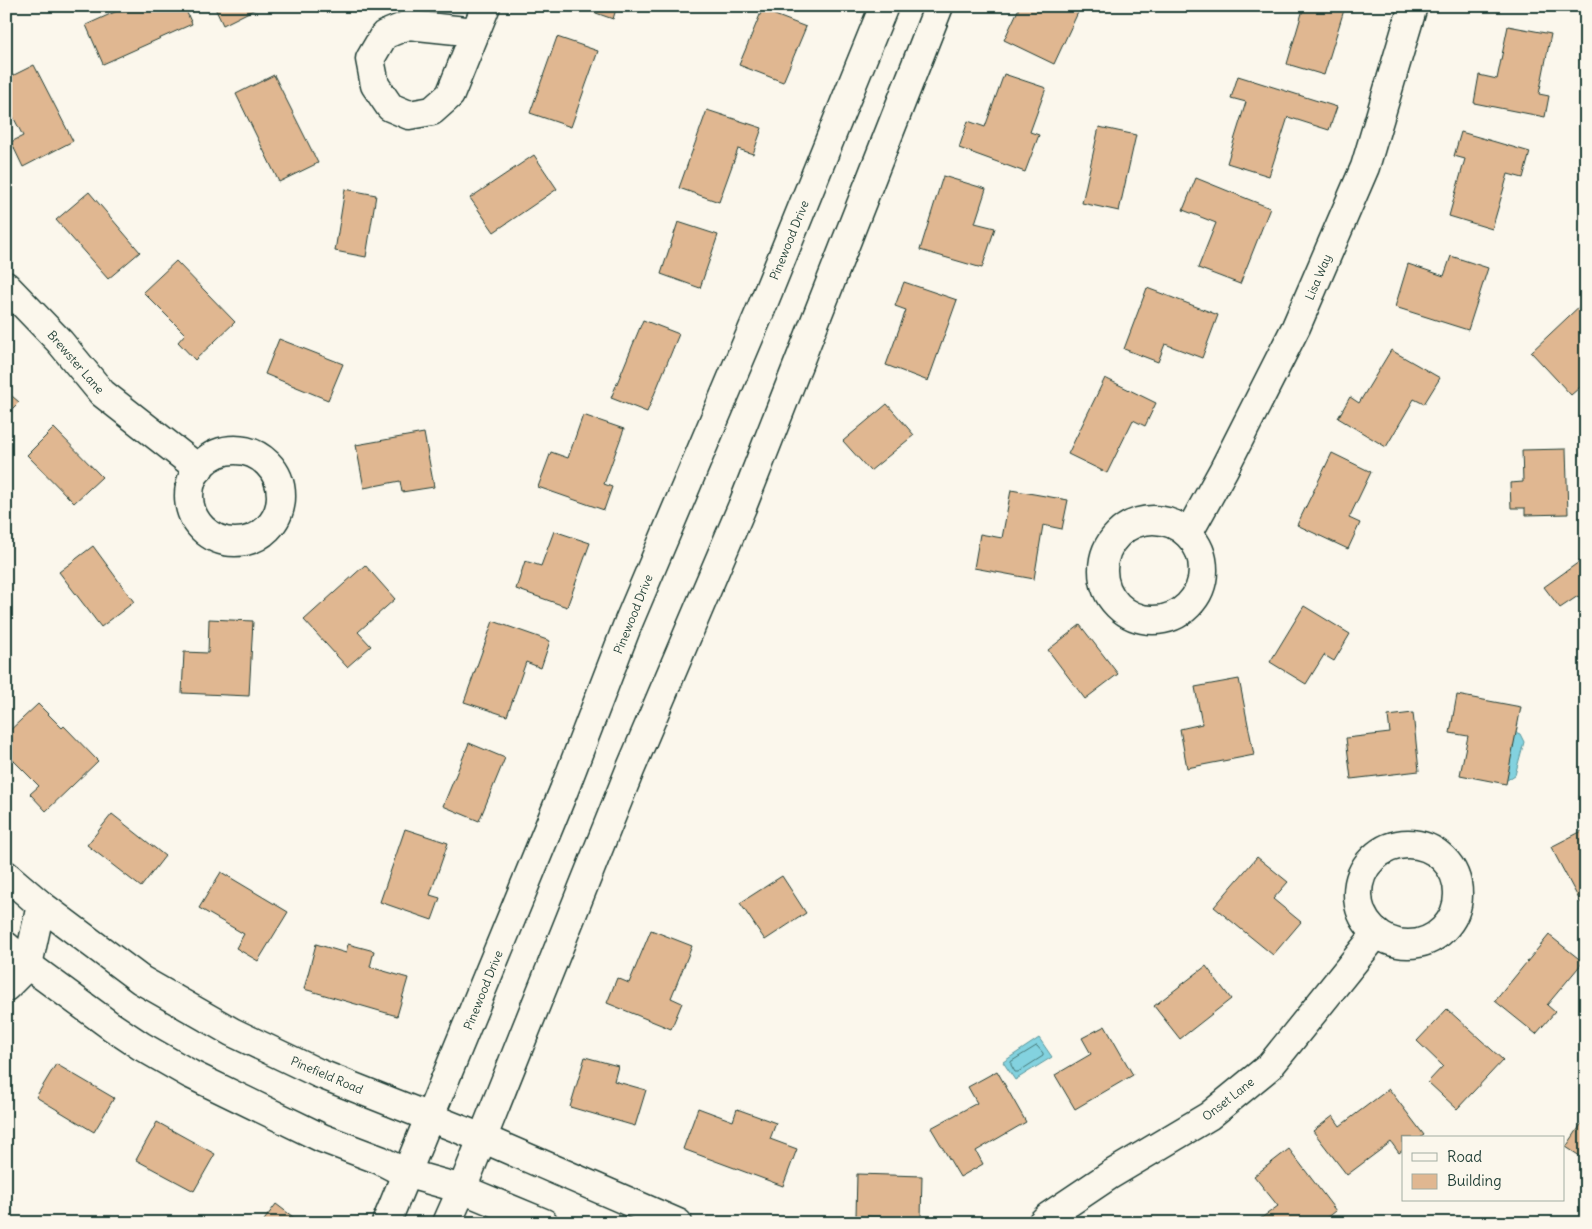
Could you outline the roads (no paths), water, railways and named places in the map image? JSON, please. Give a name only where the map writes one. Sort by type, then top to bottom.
[{"type":"street","points":[[475,32],[486,6]]},
{"type":"street","name":"Pinewood Drive","points":[[386,1223],[564,790],[629,621],[759,314],[884,6]]},
{"type":"street","points":[[447,1223],[630,770],[742,508],[939,6]]},
{"type":"street","name":"Lisa Way","points":[[1188,534],[1224,469],[1296,327],[1365,167],[1413,6]]},
{"type":"street","name":"Brewster Lane","points":[[6,286],[60,342],[102,392],[199,469]]},
{"type":"street","name":"Pinefield Road","points":[[6,875],[41,905],[141,980],[232,1032],[318,1073],[482,1138],[678,1223]]},
{"type":"street","points":[[6,987],[28,965],[41,905]]},
{"type":"street","name":"Onset Lane","points":[[1042,1223],[1049,1216],[1110,1175],[1209,1116],[1270,1066],[1377,933]]},
{"type":"street","points":[[6,946],[28,965],[141,1046],[252,1105],[322,1138],[380,1160],[405,1173],[462,1189],[544,1223]]},
{"type":"water","points":[[1513,731],[1520,734],[1524,742],[1515,775],[1504,782]]},
{"type":"water","points":[[1039,1038],[1052,1057],[1015,1080],[1003,1062]]}]
